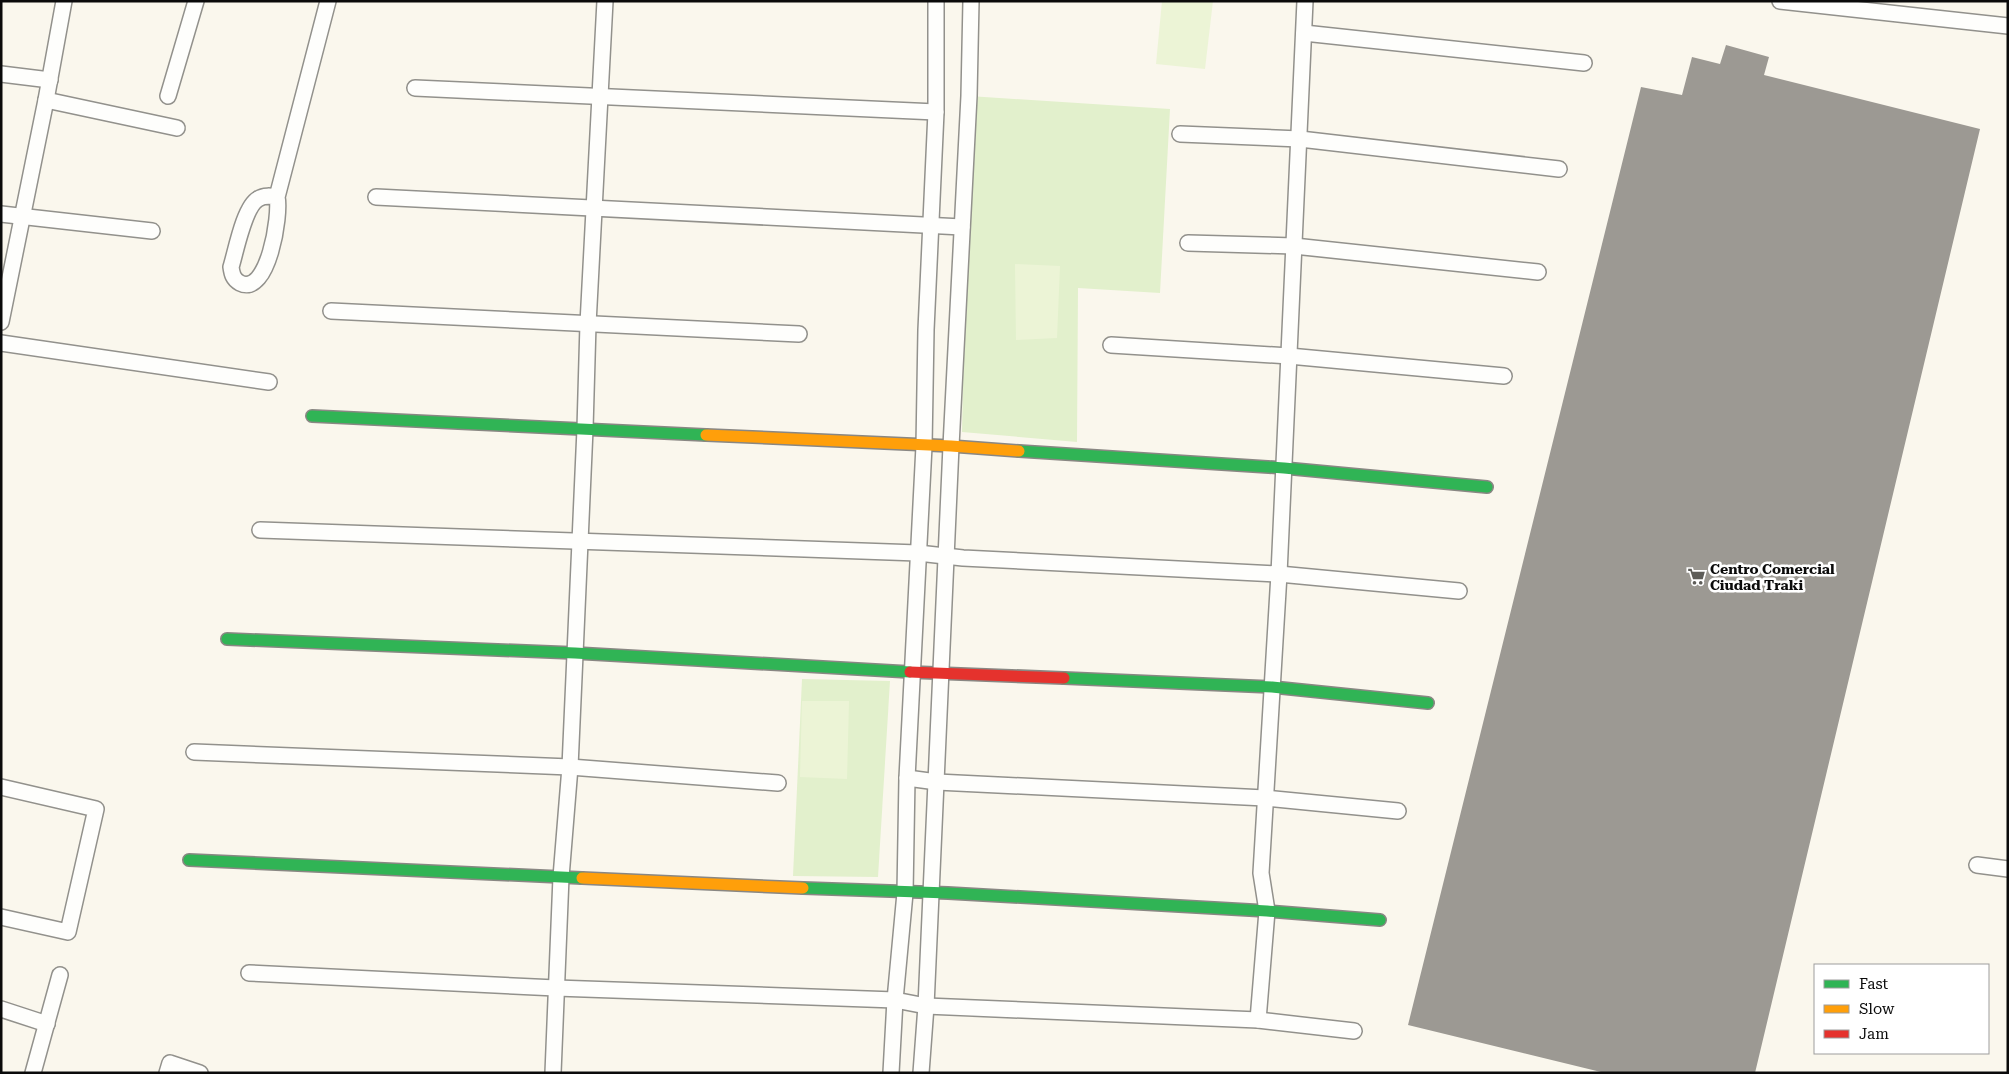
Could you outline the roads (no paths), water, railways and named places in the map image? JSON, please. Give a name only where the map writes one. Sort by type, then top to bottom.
[{"type":"street","points":[[1,322],[64,1]]},
{"type":"street","points":[[168,96],[196,1]]},
{"type":"street","points":[[277,197],[265,196],[258,198],[249,209],[231,267],[232,276],[237,282],[245,285],[254,283],[261,276],[276,234],[277,197],[328,1]]},
{"type":"street","points":[[553,1073],[561,877],[570,767],[588,324],[605,1]]},
{"type":"street","points":[[891,1073],[895,1000],[905,893],[907,778],[924,446],[930,224],[936,112],[935,1]]},
{"type":"street","points":[[921,1073],[937,782],[950,446],[970,96],[971,1]]},
{"type":"street","points":[[1258,1020],[1266,911],[1261,873],[1279,574],[1305,1]]},
{"type":"street","points":[[1780,1],[2008,26]]},
{"type":"street","points":[[1304,33],[1584,64]]},
{"type":"street","points":[[1,74],[50,80]]},
{"type":"street","points":[[415,88],[600,95],[936,112]]},
{"type":"street","points":[[46,100],[178,128]]},
{"type":"street","points":[[1180,134],[1300,139],[1559,169]]},
{"type":"street","points":[[376,197],[962,226]]},
{"type":"street","points":[[1,214],[152,231]]},
{"type":"street","points":[[1188,243],[1294,246],[1538,272]]},
{"type":"street","points":[[331,311],[799,334]]},
{"type":"street","points":[[1,343],[269,382]]},
{"type":"street","points":[[1111,345],[1289,356],[1504,376]]},
{"type":"street","points":[[312,416],[950,446],[1284,468],[1487,487]]},
{"type":"street","points":[[260,530],[918,553],[946,557],[1279,574],[1458,591]]},
{"type":"street","points":[[227,639],[575,653],[912,672],[1272,688],[1428,702]]},
{"type":"street","points":[[194,752],[570,767],[778,783]]},
{"type":"street","points":[[907,778],[937,782],[1265,798],[1398,811]]},
{"type":"street","points":[[1,787],[96,809],[68,932],[1,917]]},
{"type":"street","points":[[189,860],[905,893],[930,892],[1266,911],[1380,920]]},
{"type":"street","points":[[1977,866],[2008,869]]},
{"type":"street","points":[[249,973],[556,988],[895,1000],[926,1006],[1258,1020],[1354,1031]]},
{"type":"street","points":[[33,1073],[60,975]]},
{"type":"street","points":[[1,1009],[46,1024]]},
{"type":"street","points":[[167,1073],[170,1063],[200,1073]]},
{"type":"place","name":"Centro Comercial Ciudad Traki","points":[[1696,577]]}]
